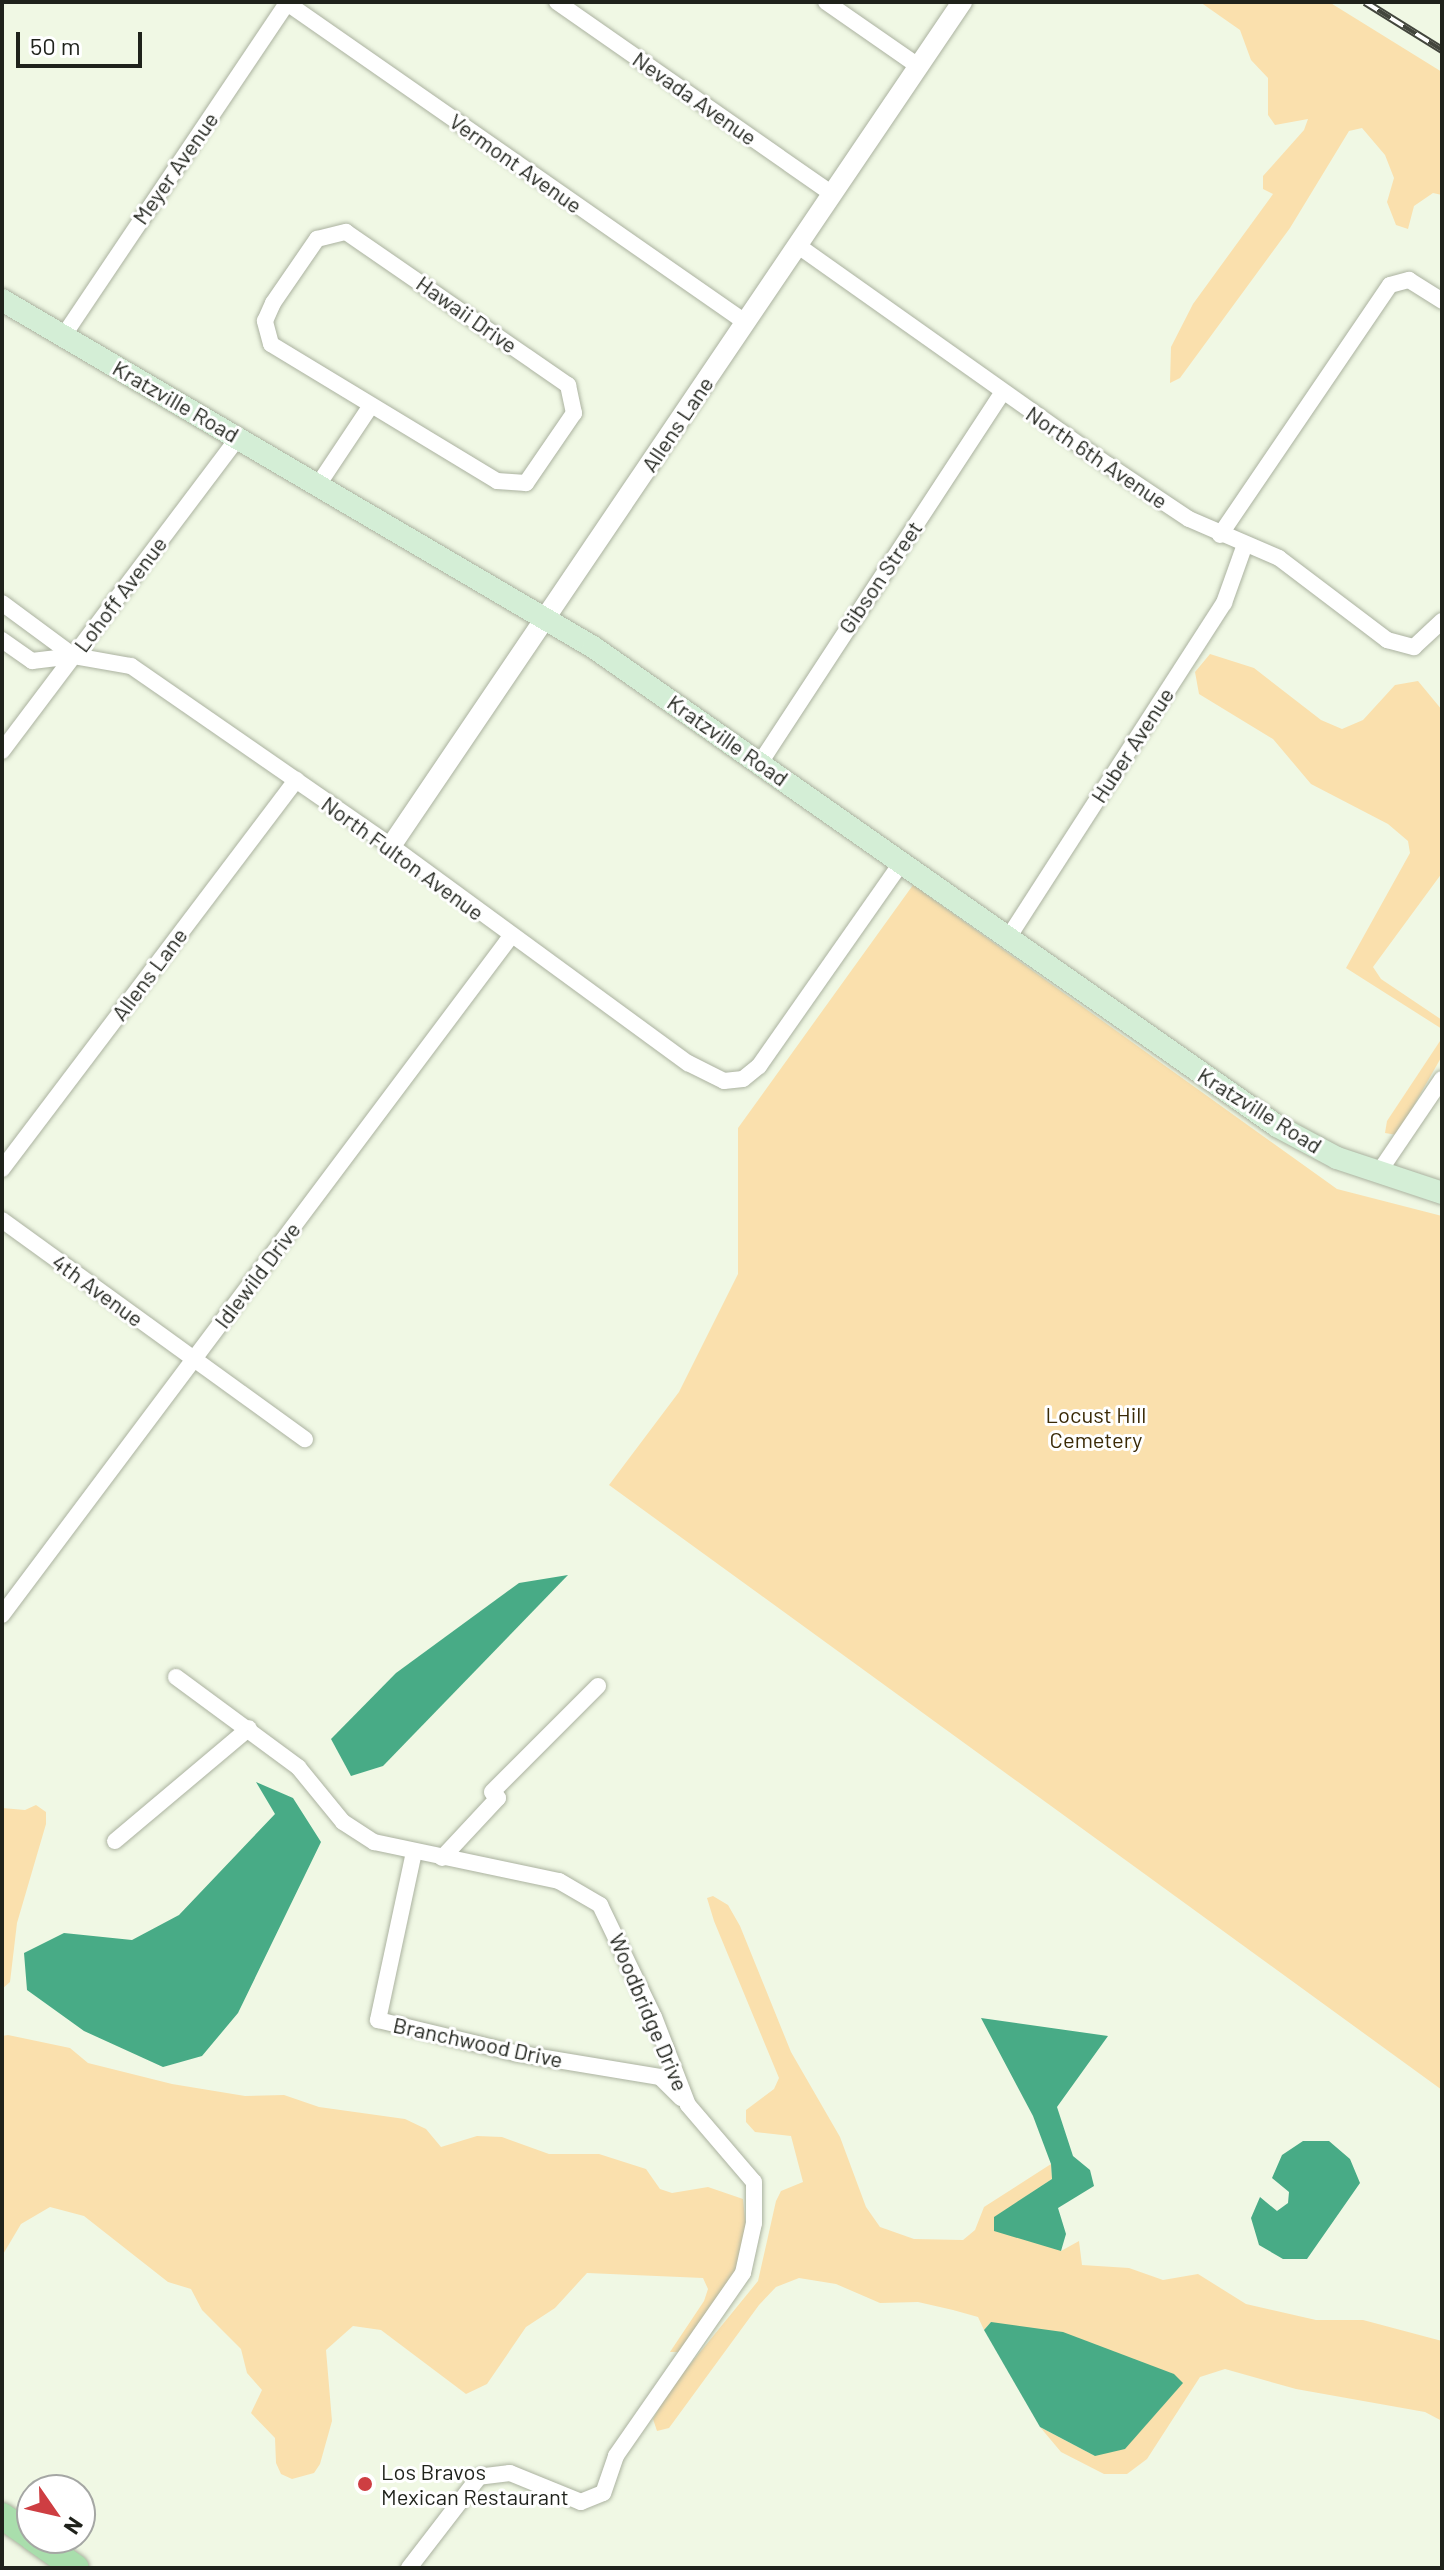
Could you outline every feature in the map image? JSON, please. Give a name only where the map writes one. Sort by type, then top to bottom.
[{"type":"main road","name":"Kratzville Road","points":[[2,300],[547,619],[760,763],[1277,1126],[1379,1172],[1442,1193]]},
{"type":"main road","points":[[55,2554],[76,2568]]},
{"type":"street","name":"Nevada Avenue","points":[[557,2],[832,194]]},
{"type":"street","points":[[826,2],[918,66]]},
{"type":"street","name":"Allens Lane","points":[[391,846],[962,2]]},
{"type":"street","name":"Vermont Avenue","points":[[287,3],[745,322]]},
{"type":"street","name":"Meyer Avenue","points":[[64,335],[287,3]]},
{"type":"street","name":"Hawaii Drive","points":[[339,231],[353,235],[564,381],[575,407],[535,475],[511,485],[370,407],[276,349],[266,328],[273,303],[310,248],[339,231]]},
{"type":"street","name":"North 6th Avenue","points":[[797,245],[1002,393],[1220,535],[1244,547],[1279,558],[1387,640],[1409,647],[1425,640],[1442,621]]},
{"type":"street","points":[[1220,535],[1359,325],[1393,283],[1409,280],[1442,301]]},
{"type":"street","name":"Gibson Street","points":[[760,763],[1002,393]]},
{"type":"street","points":[[318,485],[370,407]]},
{"type":"street","name":"Lohoff Avenue","points":[[2,751],[238,438]]},
{"type":"street","name":"Huber Avenue","points":[[1008,938],[1224,603],[1244,547]]},
{"type":"street","points":[[2,603],[74,656]]},
{"type":"street","points":[[2,640],[32,661],[74,656]]},
{"type":"street","name":"North Fulton Avenue","points":[[74,656],[131,666],[391,846],[688,1063],[724,1081],[743,1079],[759,1066],[901,863]]},
{"type":"street","name":"Allens Lane","points":[[2,1169],[296,780]]},
{"type":"street","name":"Idlewild Drive","points":[[2,1615],[511,936]]},
{"type":"street","points":[[1379,1172],[1442,1079]]},
{"type":"street","name":"4th Avenue","points":[[2,1220],[305,1439]]},
{"type":"street","name":"Woodbridge Drive","points":[[176,1677],[249,1728],[311,1779],[352,1829],[414,1852],[559,1881],[600,1905],[654,2017],[688,2105],[754,2182],[754,2223],[743,2273],[616,2456],[607,2487],[595,2500],[572,2500],[510,2473],[489,2474],[468,2485],[409,2568]]},
{"type":"street","points":[[442,1858],[498,1798],[492,1792],[598,1686]]},
{"type":"street","points":[[115,1841],[249,1728]]},
{"type":"street","name":"Branchwood Drive","points":[[414,1852],[378,2020],[515,2053],[660,2077],[688,2105]]},
{"type":"green space","points":[[1200,2],[1329,2],[1442,72],[1442,195],[1433,193],[1414,206],[1408,229],[1396,225],[1387,202],[1394,178],[1385,155],[1362,128],[1349,131],[1290,228],[1180,378],[1170,383],[1171,347],[1193,304],[1273,194],[1263,189],[1263,176],[1304,130],[1308,119],[1275,125],[1268,115],[1268,78],[1251,60],[1240,30]]},
{"type":"green space","points":[[1210,654],[1254,668],[1321,720],[1342,729],[1363,720],[1395,685],[1418,681],[1442,710],[1442,873],[1373,967],[1381,979],[1442,1020],[1442,1029],[1346,968],[1410,853],[1408,841],[1388,824],[1311,784],[1273,739],[1199,694],[1195,672]]},
{"type":"green space","name":"Locust Hill Cemetery","points":[[913,885],[1337,1189],[1442,1216],[1442,2090],[609,1485],[679,1392],[738,1274],[738,1128]]},
{"type":"green space","points":[[1442,1038],[1442,1056],[1397,1135],[1385,1133],[1387,1121]]},
{"type":"green space","points":[[36,1805],[46,1812],[46,1824],[17,1923],[10,1982],[2,1989],[2,1808],[25,1810]]},
{"type":"green space","points":[[713,1896],[728,1905],[740,1926],[791,2052],[840,2137],[866,2207],[880,2227],[914,2239],[963,2240],[975,2230],[984,2207],[1051,2164],[1052,2179],[995,2217],[1061,2251],[1079,2241],[1082,2265],[1129,2268],[1163,2280],[1198,2274],[1246,2304],[1316,2320],[1363,2320],[1442,2341],[1442,2421],[1425,2412],[1296,2389],[1225,2369],[1200,2377],[1147,2459],[1127,2474],[1104,2474],[1061,2452],[1040,2427],[1095,2456],[991,2322],[984,2330],[978,2317],[918,2302],[880,2303],[836,2284],[799,2278],[776,2287],[759,2305],[669,2428],[657,2431],[653,2419],[670,2389],[758,2281],[781,2191],[803,2182],[791,2136],[755,2132],[746,2122],[746,2110],[774,2089],[779,2078],[714,1921],[707,1898]]},
{"type":"green space","points":[[2,2036],[70,2048],[88,2063],[172,2084],[245,2096],[284,2095],[319,2107],[405,2119],[426,2129],[441,2147],[477,2136],[502,2137],[549,2154],[599,2154],[646,2169],[660,2189],[672,2193],[708,2187],[743,2199],[748,2247],[711,2318],[681,2352],[670,2352],[704,2301],[708,2289],[703,2278],[587,2273],[555,2308],[526,2327],[487,2384],[466,2394],[381,2330],[353,2326],[326,2350],[332,2421],[320,2464],[314,2473],[292,2479],[281,2474],[276,2463],[275,2438],[251,2413],[262,2390],[247,2373],[241,2349],[202,2310],[191,2289],[168,2282],[84,2216],[50,2207],[21,2224],[2,2256]]},
{"type":"shaded area","points":[[568,1575],[383,1766],[351,1776],[331,1739],[396,1673],[519,1583]]},
{"type":"shaded area","points":[[256,1782],[293,1798],[321,1842],[238,2013],[202,2056],[163,2067],[84,2031],[27,1990],[24,1953],[64,1933],[132,1940],[179,1915],[275,1814]]},
{"type":"shaded area","points":[[981,2018],[1108,2036],[1057,2107],[1073,2156],[1090,2170],[1094,2186],[1058,2208],[1066,2234],[1061,2251],[994,2231],[994,2217],[1052,2179],[1051,2164],[1033,2116]]},
{"type":"shaded area","points":[[1303,2141],[1329,2141],[1350,2159],[1360,2183],[1307,2259],[1283,2259],[1259,2245],[1251,2218],[1260,2197],[1277,2211],[1288,2203],[1289,2192],[1272,2178],[1282,2155]]},
{"type":"shaded area","points":[[991,2322],[1063,2332],[1174,2374],[1183,2383],[1125,2449],[1095,2456],[1040,2427],[984,2330]]},
{"type":"railway","points":[[1365,2],[1442,50]]},
{"type":"place","name":"Los Bravos Mexican Restaurant","points":[[365,2484]]}]
